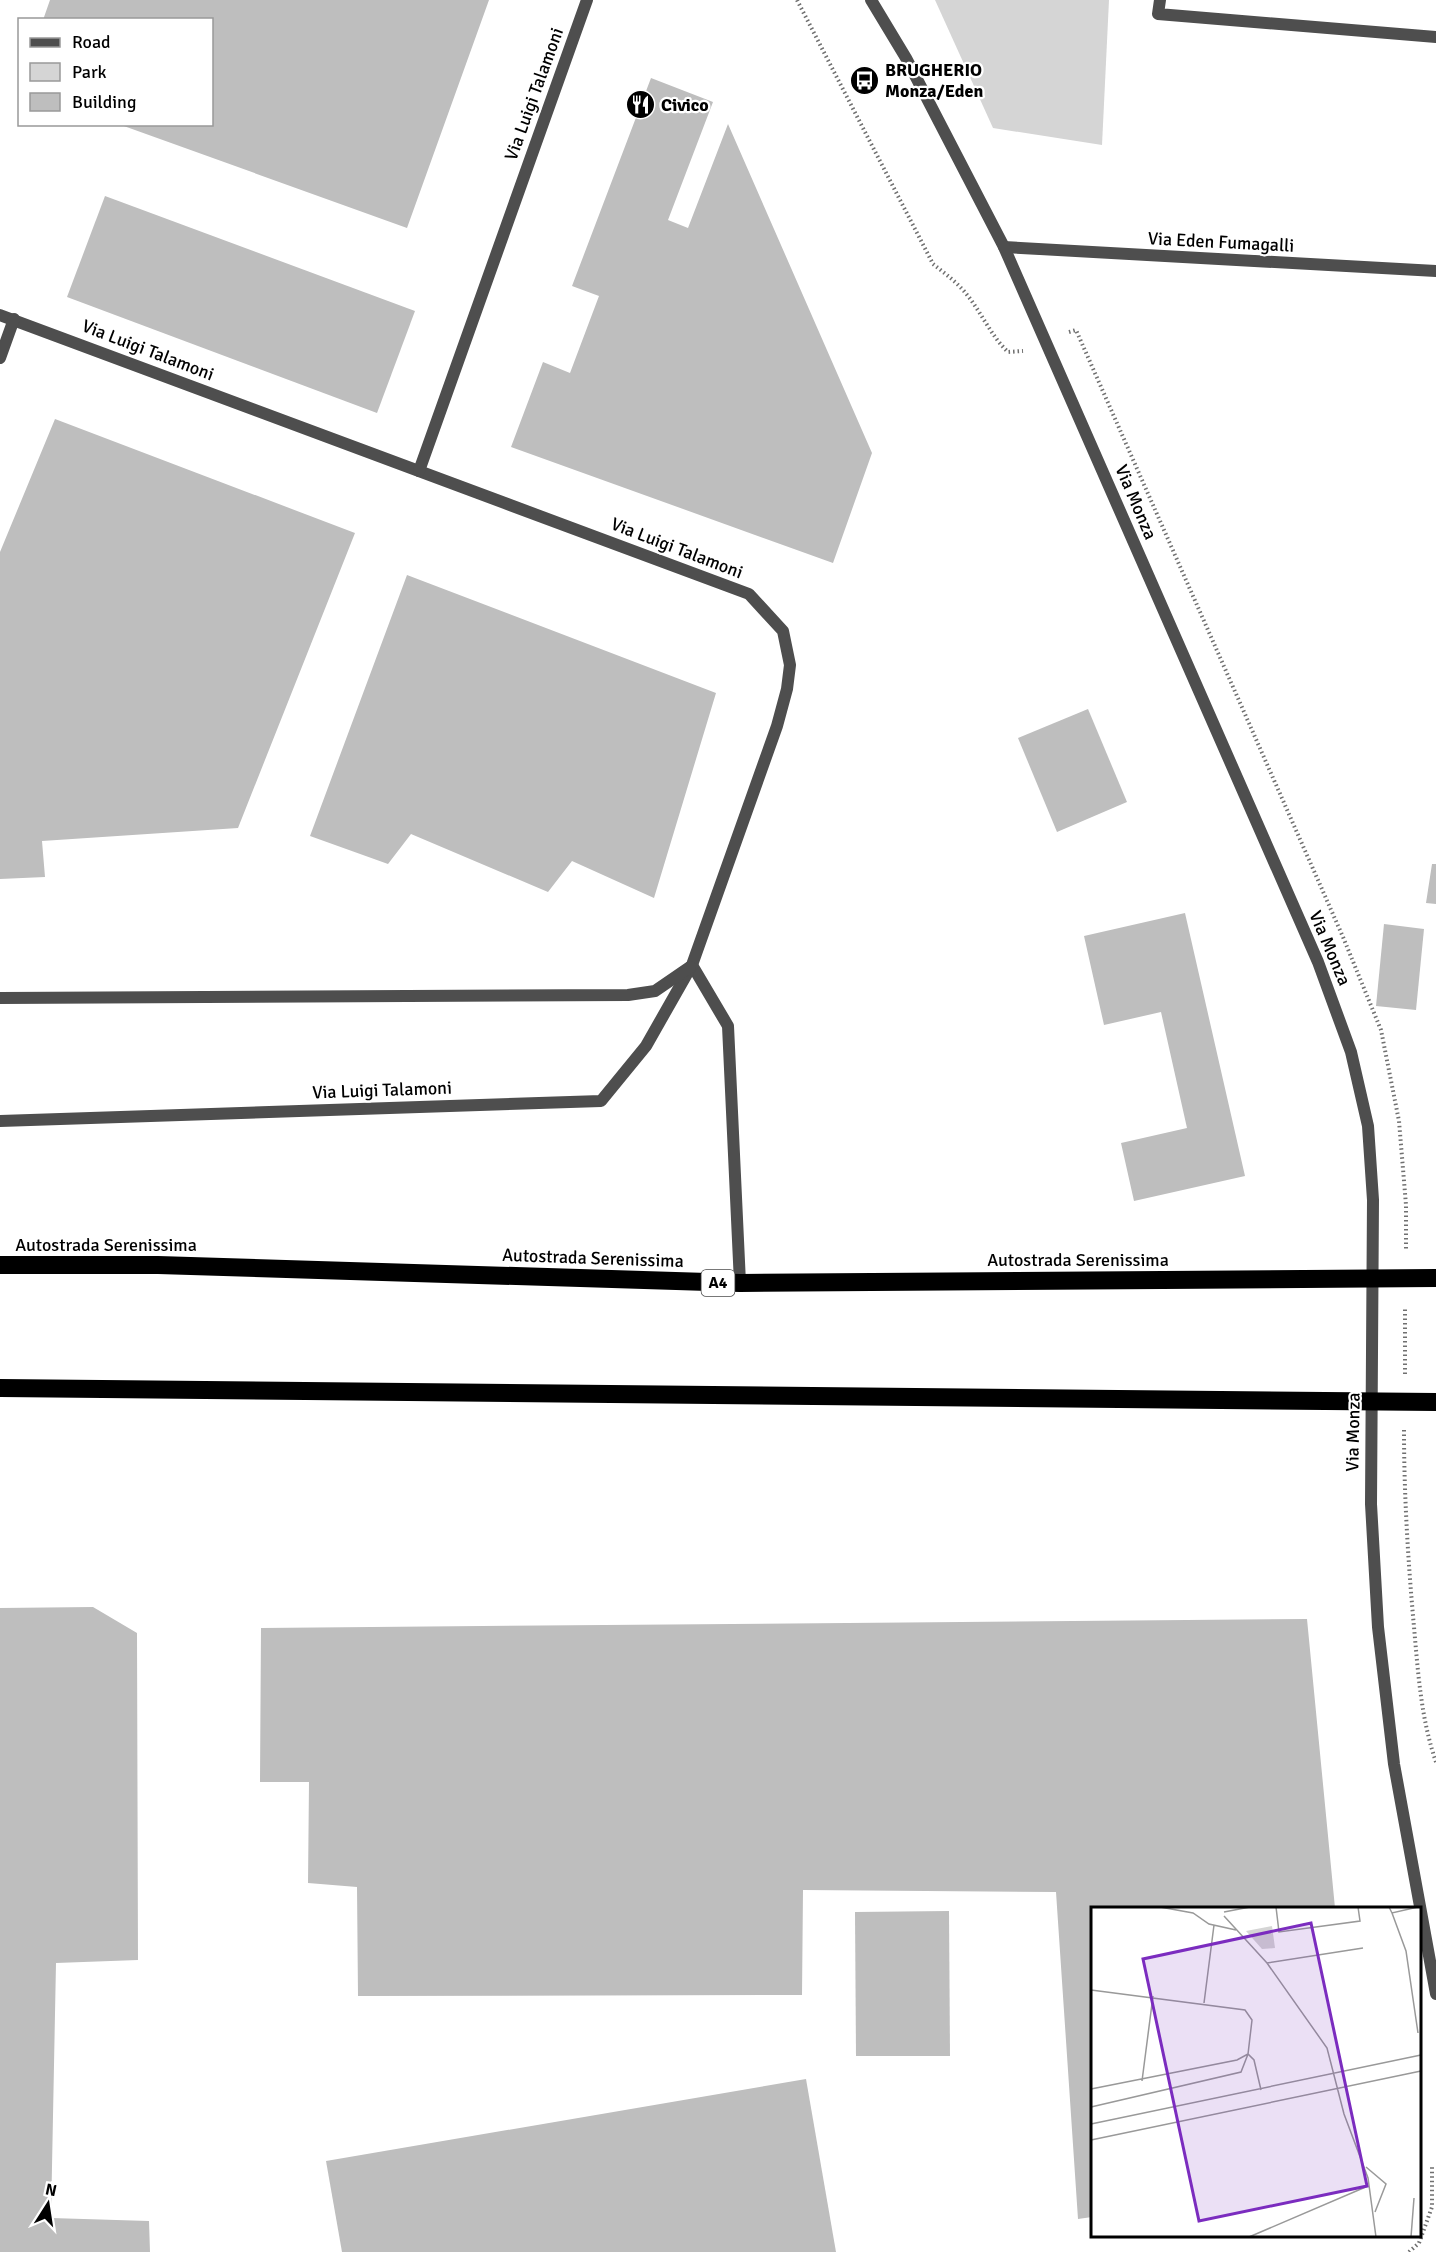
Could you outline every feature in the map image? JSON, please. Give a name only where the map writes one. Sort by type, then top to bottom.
[{"type":"highway","name":"Autostrada Serenissima","points":[[0,1265],[158,1265],[740,1284],[1436,1278]]},
{"type":"highway","points":[[0,1388],[1436,1402]]},
{"type":"street","name":"Via Luigi Talamoni","points":[[419,471],[586,0]]},
{"type":"street","name":"Via Monza","points":[[871,0],[906,58],[1004,247],[1318,962],[1351,1052],[1368,1126],[1373,1200],[1371,1504],[1378,1628],[1394,1764],[1420,1907]]},
{"type":"street","points":[[1160,0],[1158,14],[1436,37]]},
{"type":"street","name":"Via Eden Fumagalli","points":[[1004,247],[1436,271]]},
{"type":"street","name":"Via Luigi Talamoni","points":[[0,315],[749,594],[783,631],[790,665],[787,689],[777,726],[692,965],[645,1046],[601,1101],[0,1121]]},
{"type":"street","points":[[0,358],[14,319]]},
{"type":"street","points":[[0,998],[628,995],[655,991],[692,965],[728,1026],[740,1284]]},
{"type":"street","name":"Via Monza","points":[[1421,1912],[1436,1994]]},
{"type":"path","points":[[797,0],[933,264],[963,289]]},
{"type":"path","name":"Via Monza","points":[[1343,936],[1381,1030],[1399,1121],[1406,1205],[1406,1252]]},
{"type":"path","points":[[1405,1299],[1405,1382]]},
{"type":"path","points":[[1404,1428],[1410,1580],[1418,1674],[1428,1739],[1436,1762]]},
{"type":"path","points":[[1409,2252],[1419,2243],[1432,2207],[1432,2167]]},
{"type":"green space","points":[[935,0],[1109,0],[1102,145],[993,128]]},
{"type":"building","points":[[50,0],[489,0],[407,228],[124,126],[213,126],[213,18],[44,18]]},
{"type":"building","points":[[651,78],[713,102],[668,220],[688,228],[728,124],[872,453],[833,563],[511,447],[543,362],[570,373],[599,296],[572,286]]},
{"type":"building","points":[[105,196],[415,311],[377,413],[67,297]]},
{"type":"building","points":[[55,419],[355,533],[238,828],[42,841],[45,877],[0,879],[0,552]]},
{"type":"building","points":[[407,575],[716,693],[654,898],[572,861],[548,892],[411,834],[388,864],[310,836]]},
{"type":"building","points":[[1088,709],[1127,802],[1057,832],[1018,738]]},
{"type":"building","points":[[1432,864],[1436,864],[1436,904],[1426,903]]},
{"type":"building","points":[[1185,913],[1245,1176],[1134,1201],[1121,1143],[1187,1128],[1161,1012],[1104,1025],[1084,936]]},
{"type":"building","points":[[1384,924],[1424,929],[1416,1010],[1376,1006]]},
{"type":"building","points":[[93,1607],[137,1633],[138,1960],[56,1963],[51,2218],[149,2221],[150,2252],[0,2252],[0,1608]]},
{"type":"building","points":[[1307,1619],[1335,1907],[1091,1907],[1091,2217],[1078,2219],[1056,1892],[803,1890],[802,1995],[358,1996],[357,1887],[308,1883],[309,1782],[260,1782],[261,1628]]},
{"type":"building","points":[[949,1911],[950,2056],[856,2056],[855,1912]]},
{"type":"building","points":[[806,2079],[836,2252],[342,2252],[326,2161]]},
{"type":"place","name":"BRUGHERIO Monza/Eden","points":[[864,80]]},
{"type":"place","name":"Civico","points":[[640,105]]}]
